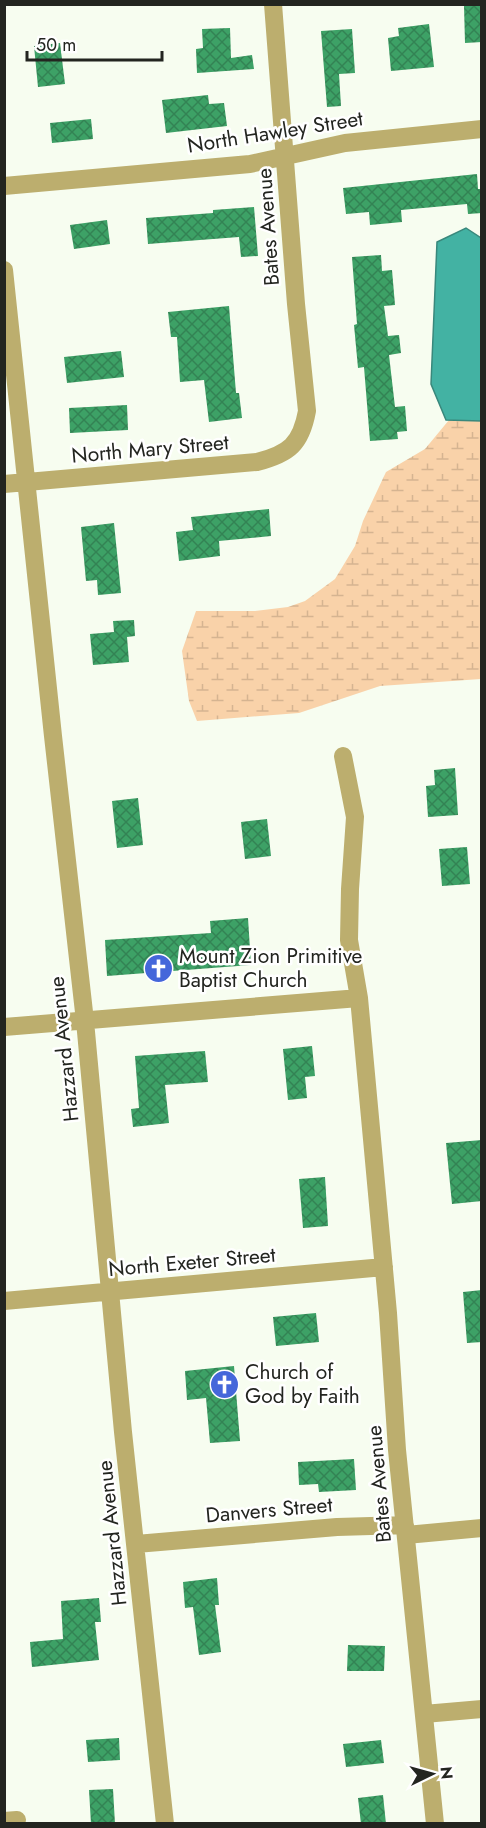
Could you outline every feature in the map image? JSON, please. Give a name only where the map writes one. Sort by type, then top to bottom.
[{"type":"street","name":"Bates Avenue","points":[[273,4],[296,304],[308,411],[304,428],[295,444]]},
{"type":"street","name":"North Hawley Street","points":[[4,186],[250,164],[345,143],[482,129]]},
{"type":"street","name":"Hazzard Avenue","points":[[4,270],[85,1021],[110,1292],[165,1824]]},
{"type":"street","name":"North Mary Street","points":[[4,484],[257,462],[274,458],[295,444]]},
{"type":"street","name":"Bates Avenue","points":[[343,756],[356,817],[350,889],[349,940],[359,998],[406,1530],[435,1824]]},
{"type":"street","points":[[4,1027],[359,998]]},
{"type":"street","name":"North Exeter Street","points":[[4,1301],[384,1267]]},
{"type":"street","name":"Danvers Street","points":[[136,1544],[337,1527],[406,1530],[482,1528]]},
{"type":"street","points":[[423,1714],[482,1709]]},
{"type":"green space","points":[[449,420],[481,421],[481,679],[380,686],[299,713],[197,721],[189,701],[182,651],[196,611],[255,611],[288,607],[305,601],[335,579],[355,546],[363,521],[386,472],[425,449]]},
{"type":"water","points":[[466,228],[481,238],[481,421],[446,420],[431,384],[437,242]]},
{"type":"building","points":[[482,5],[482,42],[465,43],[464,6]]},
{"type":"building","points":[[429,24],[434,67],[391,71],[388,38],[399,36],[398,28]]},
{"type":"building","points":[[230,28],[231,58],[252,55],[254,69],[197,73],[196,49],[203,48],[202,29]]},
{"type":"building","points":[[352,29],[355,73],[339,74],[341,106],[327,107],[321,31]]},
{"type":"building","points":[[60,43],[65,84],[38,87],[34,46]]},
{"type":"building","points":[[208,95],[209,104],[224,103],[227,126],[166,133],[162,100]]},
{"type":"building","points":[[91,119],[93,139],[52,143],[50,123]]},
{"type":"building","points":[[477,174],[478,189],[482,189],[482,213],[468,214],[467,204],[401,210],[402,222],[370,225],[369,212],[346,214],[343,188]]},
{"type":"building","points":[[254,207],[258,256],[241,257],[239,237],[148,244],[146,218],[213,213],[213,210]]},
{"type":"building","points":[[107,220],[110,244],[74,249],[70,225]]},
{"type":"building","points":[[381,255],[382,271],[392,270],[395,305],[384,306],[388,336],[399,335],[401,353],[389,355],[395,407],[405,406],[407,431],[397,432],[398,439],[370,441],[364,367],[358,368],[352,257]]},
{"type":"building","points":[[229,306],[236,393],[239,393],[242,418],[209,422],[204,380],[180,382],[177,337],[171,337],[168,312]]},
{"type":"building","points":[[121,351],[124,377],[67,383],[64,357]]},
{"type":"building","points":[[127,405],[128,430],[70,433],[69,408]]},
{"type":"building","points":[[269,509],[271,536],[219,541],[220,556],[179,561],[176,532],[193,530],[191,517]]},
{"type":"building","points":[[114,523],[121,593],[98,595],[97,580],[86,581],[81,527]]},
{"type":"building","points":[[134,620],[135,636],[127,637],[129,662],[93,665],[90,634],[114,632],[113,621]]},
{"type":"building","points":[[455,768],[458,815],[428,817],[426,786],[435,785],[434,770]]},
{"type":"building","points":[[138,798],[143,845],[117,848],[112,801]]},
{"type":"building","points":[[267,819],[271,856],[245,859],[241,822]]},
{"type":"building","points":[[467,847],[470,884],[442,886],[439,849]]},
{"type":"building","points":[[248,918],[251,965],[107,976],[105,940],[211,933],[210,921]]},
{"type":"building","points":[[312,1046],[315,1076],[305,1077],[307,1098],[288,1100],[283,1049]]},
{"type":"building","points":[[205,1051],[208,1082],[165,1085],[169,1123],[133,1127],[131,1109],[139,1108],[135,1056]]},
{"type":"building","points":[[482,1140],[482,1201],[452,1204],[446,1143]]},
{"type":"building","points":[[325,1177],[328,1226],[303,1228],[299,1179]]},
{"type":"building","points":[[482,1290],[482,1342],[467,1343],[463,1292]]},
{"type":"building","points":[[316,1313],[319,1342],[276,1346],[273,1317]]},
{"type":"building","points":[[234,1366],[240,1441],[210,1443],[206,1398],[187,1400],[185,1371]]},
{"type":"building","points":[[354,1459],[356,1490],[319,1492],[318,1484],[299,1485],[298,1462]]},
{"type":"building","points":[[217,1578],[219,1605],[215,1605],[221,1652],[199,1655],[193,1607],[185,1608],[183,1582]]},
{"type":"building","points":[[99,1598],[101,1622],[95,1622],[99,1660],[32,1667],[30,1642],[63,1639],[61,1601]]},
{"type":"building","points":[[348,1645],[385,1646],[384,1671],[347,1671]]},
{"type":"building","points":[[119,1738],[120,1760],[88,1762],[86,1740]]},
{"type":"building","points":[[381,1740],[384,1763],[346,1767],[343,1744]]},
{"type":"building","points":[[113,1789],[115,1824],[91,1824],[89,1790]]},
{"type":"building","points":[[383,1795],[386,1824],[361,1824],[358,1798]]},
{"type":"place","name":"Mount Zion Primitive Baptist Church","points":[[158,968]]},
{"type":"place","name":"Church of God by Faith","points":[[224,1384]]}]
